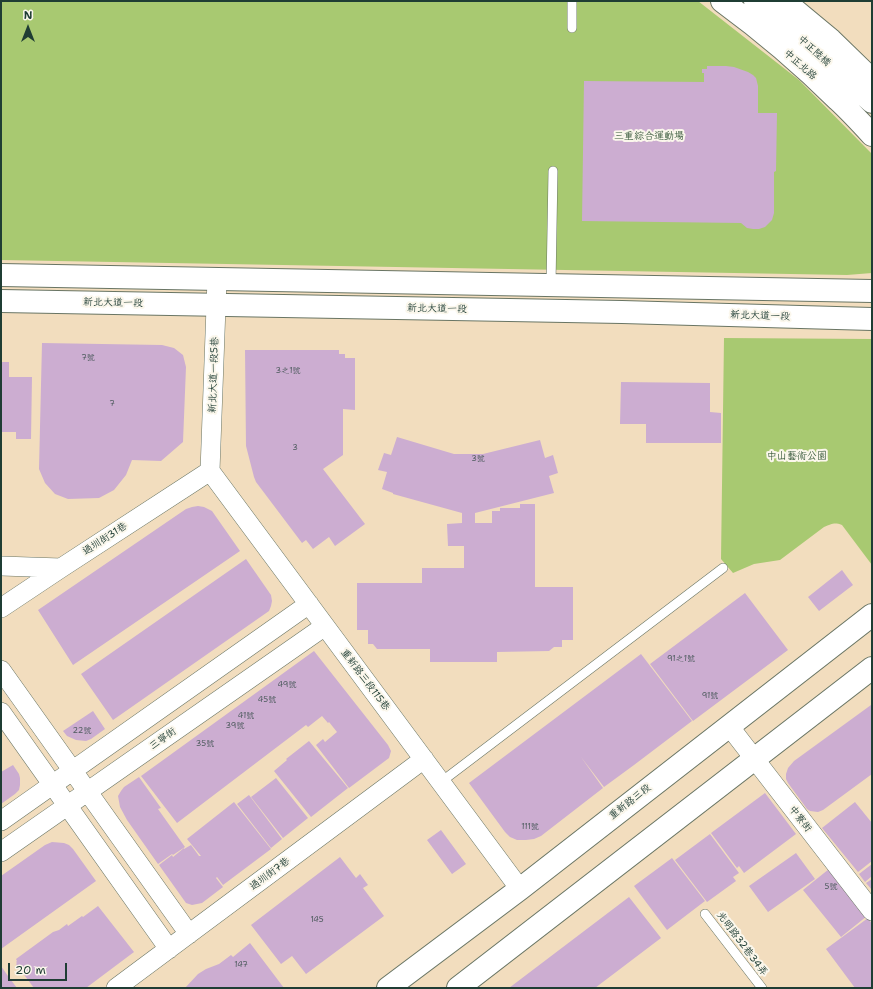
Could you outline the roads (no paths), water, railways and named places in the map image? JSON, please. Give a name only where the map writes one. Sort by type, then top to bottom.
[{"type":"street","name":"中正北路","points":[[722,1],[793,58],[839,100],[872,135]]},
{"type":"street","name":"中正陸橋","points":[[755,1],[779,19],[872,102]]},
{"type":"street","points":[[784,1],[831,40],[872,80]]},
{"type":"street","points":[[1,275],[872,291]]},
{"type":"street","name":"新北大道一段5巷","points":[[210,471],[217,279]]},
{"type":"street","name":"新北大道一段","points":[[1,301],[622,312],[872,319]]},
{"type":"street","name":"過圳街31巷","points":[[1,608],[210,471]]},
{"type":"street","name":"重新路三段115巷","points":[[210,471],[520,889]]},
{"type":"street","points":[[1,566],[61,568]]},
{"type":"street","points":[[1,821],[309,604]]},
{"type":"street","name":"重新路三段","points":[[388,988],[520,889],[872,615]]},
{"type":"street","name":"三寧街","points":[[1,852],[325,626]]},
{"type":"street","points":[[458,988],[872,668]]},
{"type":"street","points":[[1,670],[189,934]]},
{"type":"street","points":[[1,712],[169,949]]},
{"type":"street","name":"中寮街","points":[[729,726],[871,908]]},
{"type":"street","name":"過圳街7巷","points":[[116,988],[424,759]]},
{"type":"lane","points":[[572,1],[572,28]]},
{"type":"lane","points":[[551,285],[553,171]]},
{"type":"lane","points":[[441,782],[723,568]]},
{"type":"lane","name":"光明路32巷34弄","points":[[705,914],[762,988]]},
{"type":"park label","name":"三重綜合運動場","points":[[649,136]]},
{"type":"park label","name":"中山藝術公園","points":[[797,456]]}]
